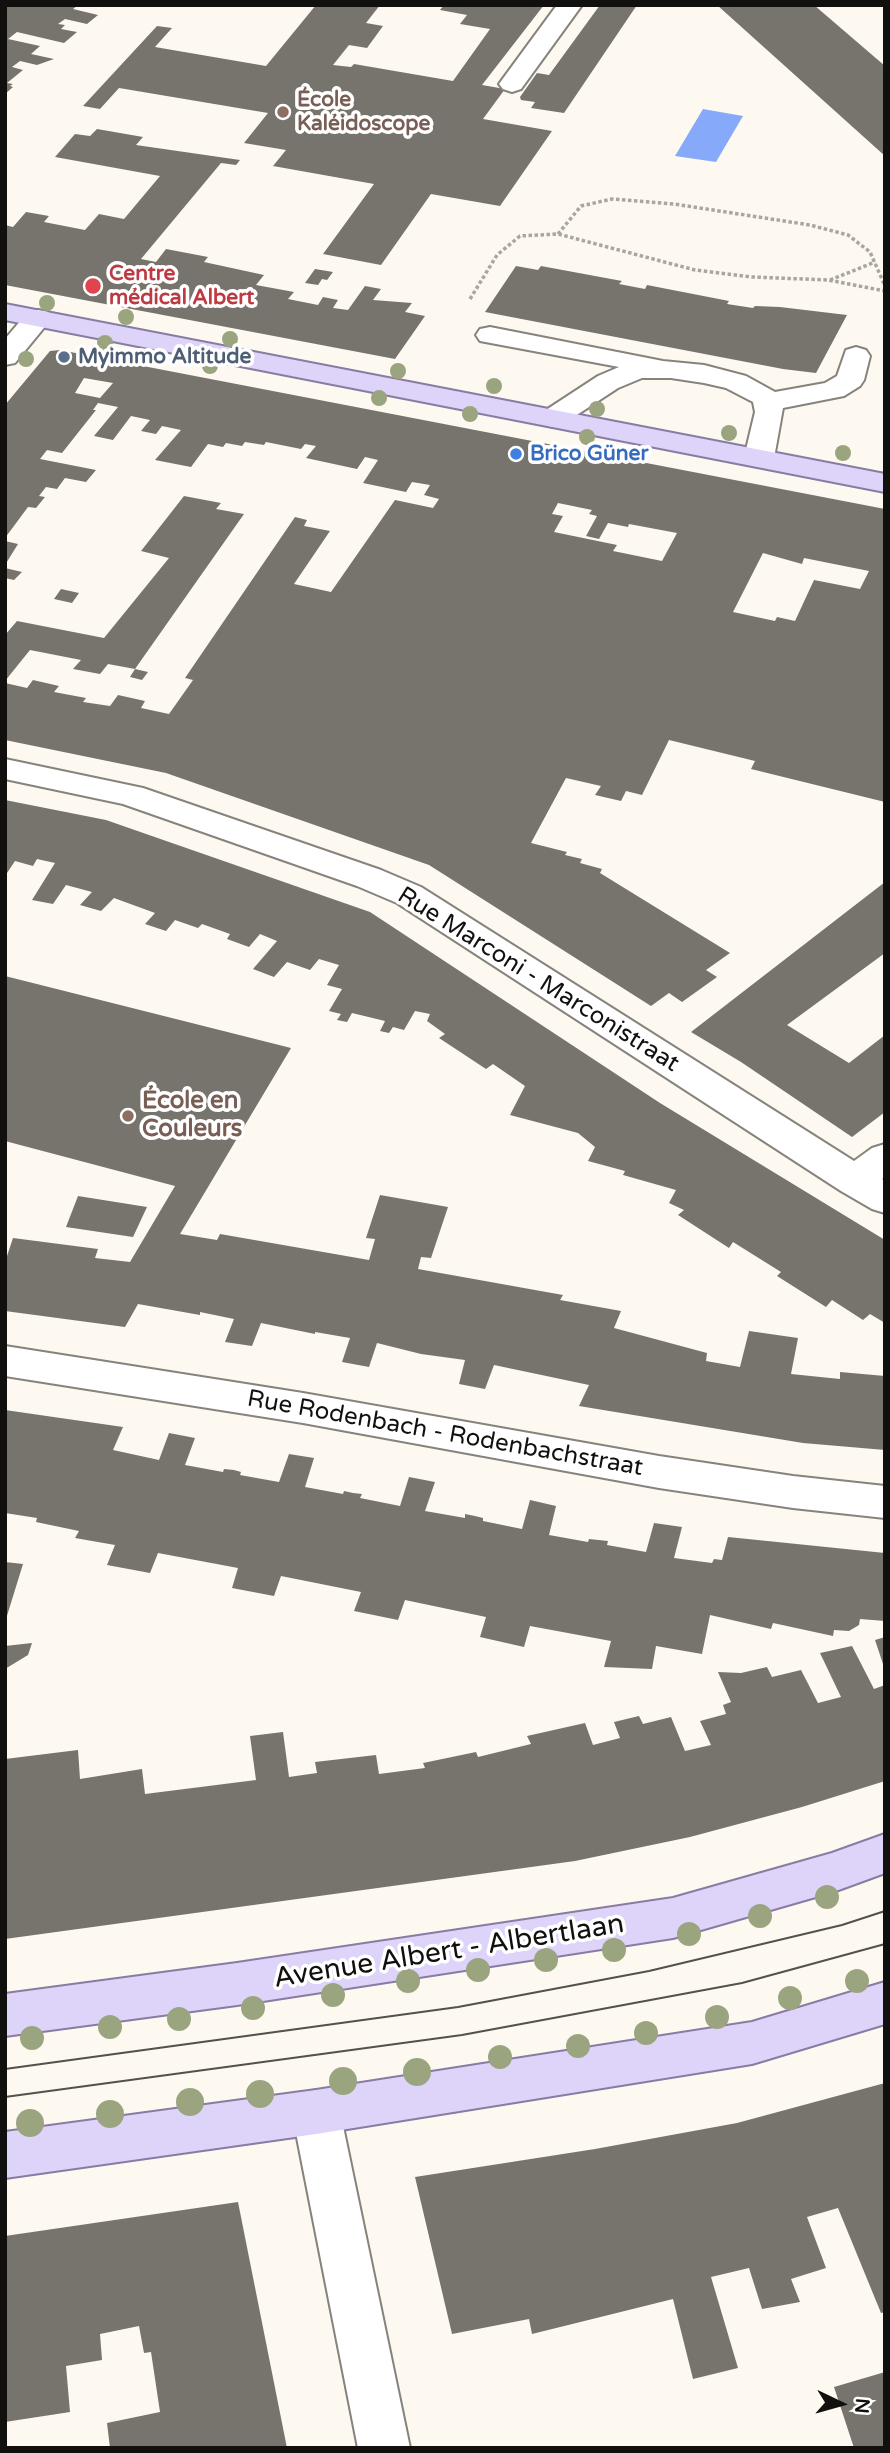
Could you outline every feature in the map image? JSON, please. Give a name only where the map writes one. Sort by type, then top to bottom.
[{"type":"main road","points":[[5,312],[885,483]]},
{"type":"main road","name":"Avenue Albert - Albertlaan","points":[[5,2015],[237,1984],[673,1917],[833,1872],[885,1853]]},
{"type":"main road","points":[[5,2155],[316,2112],[751,2043],[885,2003]]},
{"type":"street","points":[[512,84],[570,5]]},
{"type":"street","points":[[5,357],[38,318]]},
{"type":"street","points":[[490,335],[736,382],[763,396],[767,402],[770,412],[759,458]]},
{"type":"street","points":[[767,402],[834,390],[850,380],[856,356]]},
{"type":"street","points":[[553,418],[608,382],[638,370],[671,369]]},
{"type":"street","name":"Rue Marconi - Marconistraat","points":[[5,769],[131,795],[369,878],[410,895],[869,1190]]},
{"type":"street","points":[[869,1190],[885,1157]]},
{"type":"street","name":"Rue Rodenbach - Rodenbachstraat","points":[[5,1361],[303,1408],[659,1472],[793,1492],[885,1502]]},
{"type":"street","points":[[316,2112],[384,2448]]},
{"type":"path","points":[[490,335],[474,323],[466,310],[474,290],[491,264],[520,236],[558,234],[695,270],[752,277],[830,280],[885,288],[870,253],[848,234],[810,225],[674,204],[612,199],[581,206],[558,234]]},
{"type":"path","points":[[830,280],[875,262]]},
{"type":"water","points":[[703,109],[743,116],[716,162],[675,156]]},
{"type":"building","points":[[5,5],[78,5],[73,9],[98,15],[87,24],[65,19],[58,24],[65,25],[61,29],[77,32],[64,43],[17,32],[8,39],[40,46],[31,54],[54,59],[37,65],[20,61],[12,67],[23,70],[7,83],[13,84],[10,86],[13,87],[5,94]]},
{"type":"building","points":[[316,5],[380,5],[366,23],[383,26],[367,48],[349,45],[333,65],[351,67],[354,64],[453,81],[490,29],[460,24],[467,15],[440,10],[444,5],[544,5],[482,85],[505,89],[483,119],[552,131],[500,206],[431,194],[381,265],[323,254],[374,184],[273,166],[286,150],[244,143],[268,113],[119,88],[100,109],[83,106],[157,26],[172,28],[155,47],[266,66]]},
{"type":"building","points":[[600,5],[637,5],[564,113],[531,108],[535,102],[521,100],[520,97],[537,73],[549,75]]},
{"type":"building","points":[[717,5],[814,5],[885,66],[885,156]]},
{"type":"building","points":[[97,129],[143,137],[136,145],[240,160],[236,165],[221,163],[141,259],[156,262],[166,249],[208,257],[204,262],[264,275],[256,285],[294,292],[288,299],[318,305],[323,297],[338,300],[333,308],[348,310],[365,286],[381,289],[373,300],[412,303],[405,312],[425,316],[395,359],[5,285],[5,225],[13,227],[26,212],[49,216],[44,222],[85,230],[99,214],[124,219],[160,176],[55,157],[75,134],[90,136]]},
{"type":"building","points":[[516,266],[538,270],[541,266],[622,281],[619,284],[645,289],[647,285],[753,308],[780,307],[847,315],[816,373],[783,369],[485,312]]},
{"type":"building","points":[[315,269],[333,272],[327,280],[322,279],[318,285],[305,283]]},
{"type":"building","points":[[60,350],[885,509],[885,802],[751,769],[755,761],[669,740],[642,795],[626,791],[621,801],[595,795],[601,786],[566,778],[531,843],[567,852],[565,855],[582,859],[580,863],[602,869],[600,873],[730,953],[706,970],[717,977],[682,1002],[669,993],[651,1006],[429,865],[166,773],[5,740],[5,683],[27,688],[33,680],[59,686],[54,692],[86,698],[83,702],[110,706],[118,695],[145,701],[141,708],[169,714],[193,680],[185,678],[295,517],[307,520],[304,526],[330,531],[294,584],[331,592],[395,500],[433,508],[439,499],[424,495],[430,485],[412,482],[406,492],[363,483],[378,460],[365,457],[357,469],[306,458],[316,446],[305,444],[301,449],[266,442],[264,445],[245,442],[242,446],[226,443],[223,447],[208,444],[191,467],[155,460],[181,430],[162,426],[156,434],[141,431],[150,420],[131,416],[113,440],[94,436],[118,407],[98,403],[93,410],[96,410],[62,453],[47,450],[40,459],[96,470],[86,482],[65,478],[57,489],[46,487],[39,496],[45,497],[36,508],[28,507],[5,538],[5,405],[50,351]],"holes":[[[84,378],[113,383],[100,398],[75,393]],[[558,503],[592,510],[589,514],[597,516],[586,536],[599,539],[608,523],[677,533],[662,561],[613,551],[617,545],[554,532],[563,516],[552,514]],[[763,553],[802,564],[804,558],[869,571],[860,589],[814,580],[795,621],[777,617],[775,621],[733,612]]]},
{"type":"building","points":[[184,496],[221,503],[216,509],[244,514],[135,669],[108,664],[100,674],[73,669],[81,660],[30,650],[5,681],[5,635],[17,621],[104,638],[169,558],[141,551]]},
{"type":"building","points":[[5,541],[18,544],[5,565]]},
{"type":"building","points":[[5,568],[22,572],[14,580],[5,578]]},
{"type":"building","points":[[61,589],[79,593],[72,603],[54,599]]},
{"type":"building","points":[[135,669],[148,672],[142,680],[130,677]]},
{"type":"building","points":[[5,800],[106,820],[370,912],[660,1103],[885,1240],[885,1323],[870,1314],[863,1320],[832,1300],[826,1307],[777,1276],[781,1272],[733,1242],[729,1248],[678,1215],[684,1210],[669,1203],[676,1190],[623,1175],[625,1171],[588,1161],[595,1147],[578,1133],[510,1115],[525,1086],[493,1064],[486,1069],[439,1038],[445,1034],[427,1021],[430,1014],[415,1011],[404,1030],[393,1027],[389,1033],[380,1031],[385,1021],[352,1013],[347,1022],[337,1020],[341,1014],[329,1011],[342,989],[327,985],[339,965],[319,959],[310,970],[287,962],[274,977],[253,969],[277,941],[260,934],[249,947],[227,939],[230,934],[202,924],[198,928],[175,920],[166,931],[145,924],[155,913],[114,898],[101,911],[80,905],[92,892],[66,885],[53,904],[32,900],[55,863],[37,859],[33,866],[15,861],[5,876]]},
{"type":"building","points":[[885,882],[885,953],[787,1025],[849,1063],[885,1035],[885,1112],[852,1137],[741,1062],[691,1032]]},
{"type":"building","points":[[5,976],[291,1048],[180,1234],[217,1240],[220,1234],[369,1260],[375,1239],[366,1238],[380,1195],[448,1207],[431,1258],[421,1257],[418,1269],[563,1295],[560,1300],[621,1311],[614,1328],[707,1353],[706,1361],[740,1367],[749,1331],[798,1338],[791,1374],[840,1379],[840,1372],[885,1376],[885,1450],[803,1443],[579,1406],[589,1385],[494,1365],[485,1389],[459,1384],[465,1360],[421,1354],[377,1343],[369,1367],[342,1362],[350,1338],[261,1323],[252,1346],[225,1342],[234,1319],[200,1312],[200,1315],[138,1304],[125,1327],[5,1311],[5,1262],[13,1238],[98,1249],[95,1258],[130,1262],[175,1186],[5,1141]]},
{"type":"building","points":[[78,1196],[147,1207],[133,1237],[66,1227]]},
{"type":"building","points":[[5,1410],[123,1427],[113,1450],[159,1460],[169,1433],[195,1438],[185,1465],[223,1472],[224,1469],[234,1470],[241,1472],[240,1475],[279,1482],[289,1454],[314,1458],[305,1487],[343,1494],[344,1491],[362,1494],[360,1498],[400,1506],[409,1477],[435,1482],[425,1511],[465,1518],[465,1514],[483,1518],[483,1521],[522,1529],[530,1500],[556,1506],[549,1535],[588,1542],[589,1539],[608,1541],[607,1545],[646,1552],[654,1523],[682,1527],[674,1558],[712,1563],[714,1559],[722,1560],[728,1537],[885,1553],[885,1621],[860,1619],[859,1625],[849,1631],[834,1630],[833,1636],[773,1623],[771,1629],[710,1615],[702,1654],[656,1646],[652,1669],[604,1667],[611,1641],[530,1626],[524,1647],[480,1637],[486,1617],[405,1600],[398,1620],[354,1611],[361,1592],[281,1576],[274,1596],[232,1588],[238,1568],[158,1553],[150,1573],[107,1565],[115,1545],[75,1538],[79,1531],[36,1522],[37,1518],[5,1513]]},
{"type":"building","points":[[5,1562],[23,1564],[6,1619],[5,1619]]},
{"type":"building","points":[[885,1637],[885,1667],[884,1667],[875,1640]]},
{"type":"building","points":[[32,1643],[28,1655],[5,1669],[5,1646]]},
{"type":"building","points":[[852,1646],[874,1689],[885,1685],[885,1781],[690,1837],[575,1861],[5,1939],[5,1759],[78,1750],[80,1779],[142,1769],[145,1794],[256,1780],[250,1736],[283,1732],[289,1777],[317,1773],[315,1762],[376,1755],[379,1774],[425,1768],[423,1763],[476,1752],[478,1757],[531,1744],[527,1736],[585,1723],[593,1745],[620,1738],[614,1722],[639,1716],[643,1724],[671,1717],[685,1751],[711,1745],[700,1721],[726,1714],[723,1705],[731,1702],[718,1672],[741,1673],[767,1667],[772,1677],[801,1670],[818,1703],[841,1697],[820,1653]]},
{"type":"building","points":[[885,2083],[885,2312],[881,2313],[838,2208],[807,2217],[826,2268],[791,2279],[800,2302],[762,2309],[749,2268],[711,2277],[738,2368],[693,2379],[673,2299],[532,2334],[529,2319],[452,2334],[415,2177],[595,2149],[737,2123]]},
{"type":"building","points":[[238,2202],[287,2448],[110,2448],[107,2423],[160,2412],[151,2352],[144,2353],[139,2326],[100,2334],[102,2360],[66,2366],[70,2412],[5,2422],[5,2236]]},
{"type":"building","points":[[885,2372],[885,2448],[854,2448],[834,2387]]},
{"type":"tram line","points":[[5,2069],[458,2007],[649,1971],[842,1925],[885,1911]]},
{"type":"tram line","points":[[5,2097],[462,2035],[742,1983],[885,1944]]},
{"type":"place","name":"École Kaléidoscope","points":[[283,112]]},
{"type":"place","name":"Centre médical Albert","points":[[93,286]]},
{"type":"place","name":"Myimmo Altitude","points":[[64,357]]},
{"type":"place","name":"Brico Güner","points":[[516,454]]},
{"type":"place","name":"École en Couleurs","points":[[128,1116]]}]
